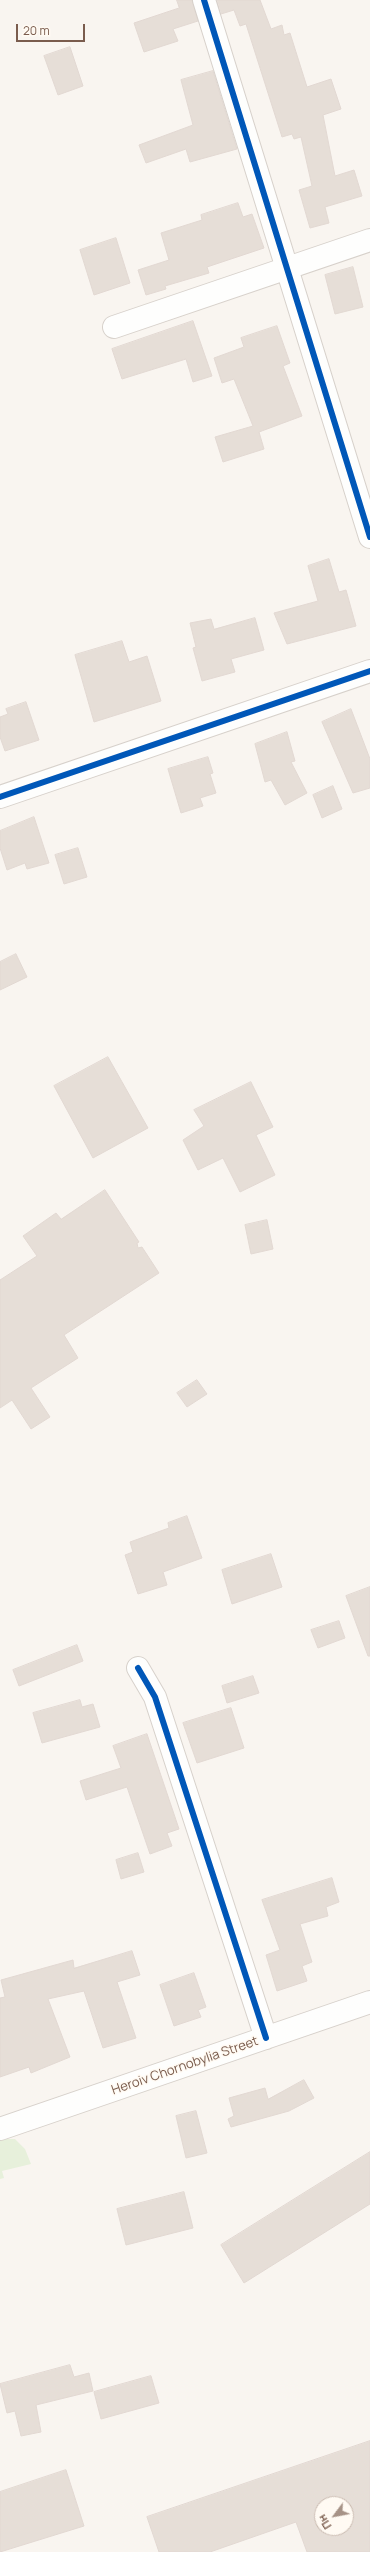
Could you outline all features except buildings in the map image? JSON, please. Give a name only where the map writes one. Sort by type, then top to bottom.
[{"type":"street","points":[[204,0],[285,269],[370,537]]},
{"type":"street","points":[[114,327],[370,240]]},
{"type":"street","points":[[0,797],[370,671]]},
{"type":"street","points":[[138,1668],[156,1697],[266,2038]]},
{"type":"street","name":"Heroiv Chornobylia Street","points":[[0,2129],[370,2002]]},
{"type":"green space","points":[[0,2139],[15,2139],[25,2149],[31,2164],[2,2171],[4,2178],[0,2179]]},
{"type":"cycle path","points":[[204,0],[370,537]]},
{"type":"cycle path","points":[[0,797],[370,671]]},
{"type":"cycle path","points":[[138,1668],[155,1697],[266,2038]]}]
